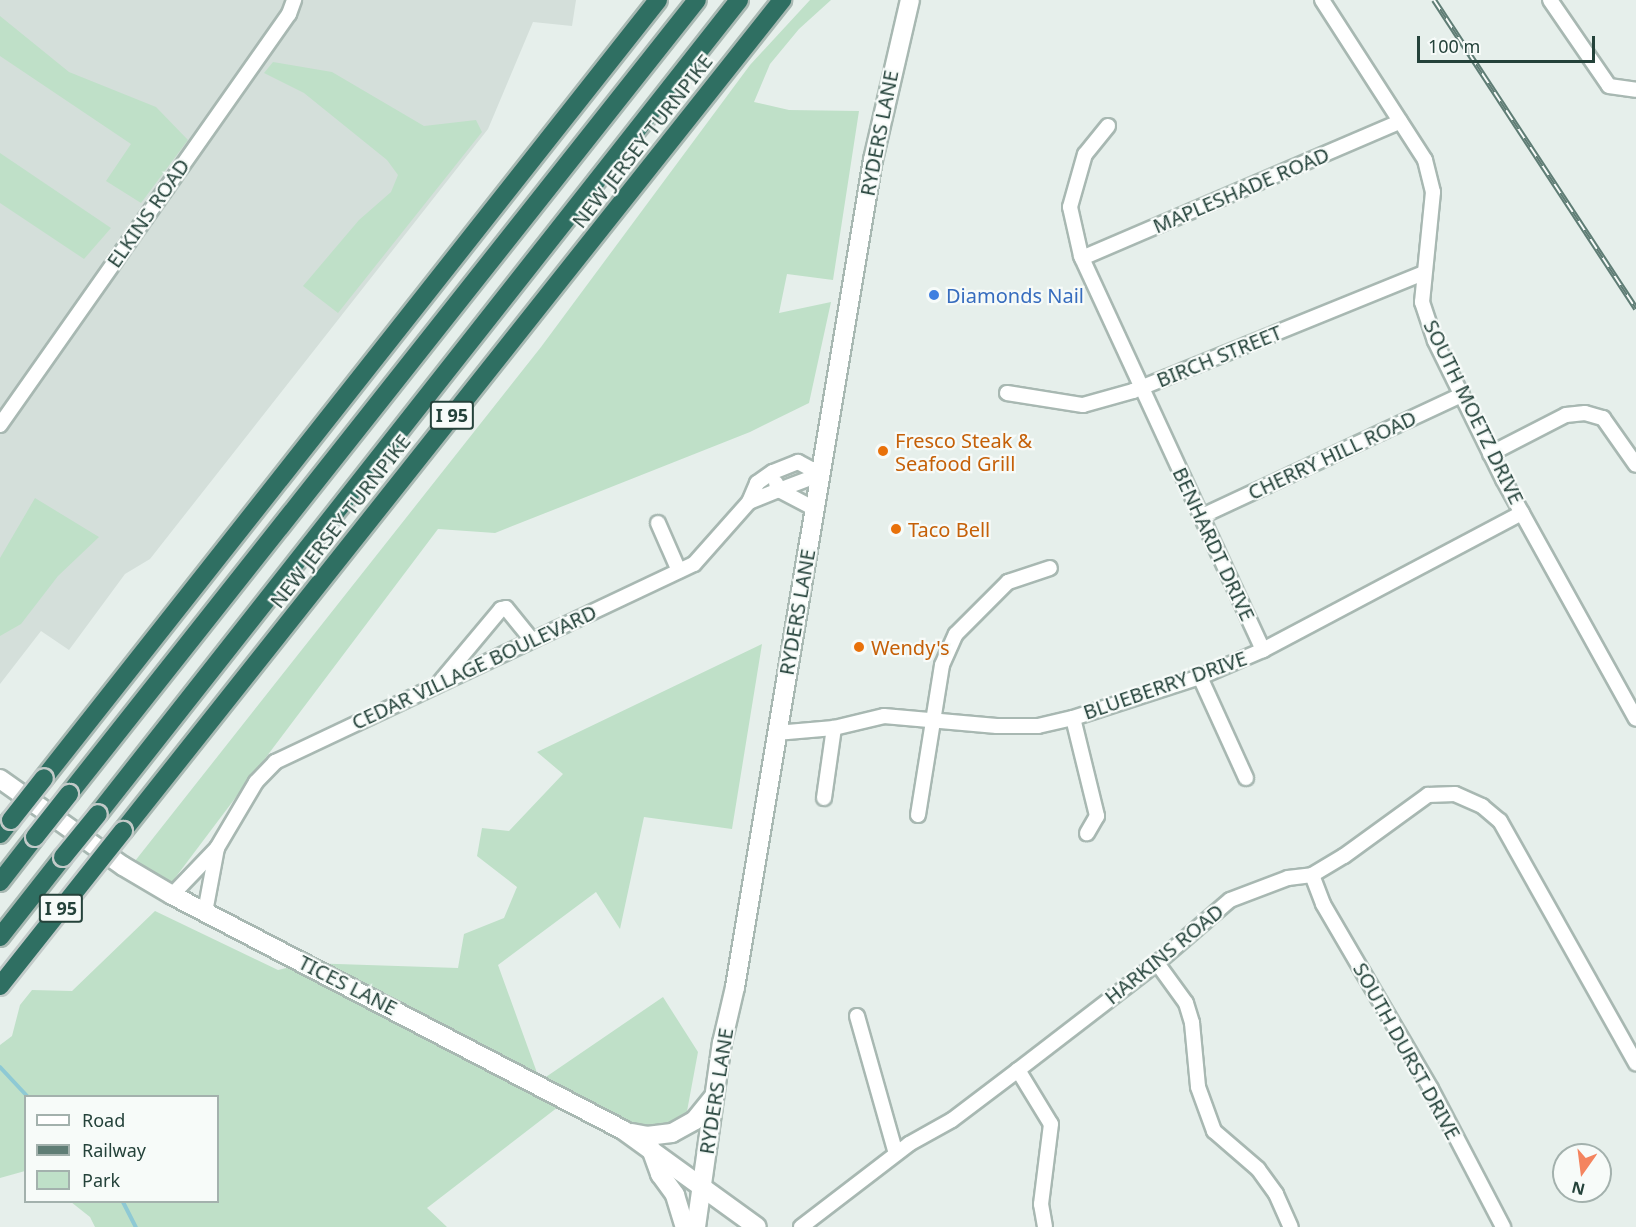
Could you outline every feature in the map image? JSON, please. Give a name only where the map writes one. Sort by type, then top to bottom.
[{"type":"highway","points":[[5,827],[658,0]]},
{"type":"highway","points":[[0,882],[697,0]]},
{"type":"highway","name":"NEW JERSEY TURNPIKE","points":[[0,938],[739,0]]},
{"type":"highway","name":"NEW JERSEY TURNPIKE","points":[[0,986],[782,0]]},
{"type":"main road","name":"RYDERS LANE","points":[[696,1227],[714,1097],[873,160],[910,0]]},
{"type":"main road","name":"TICES LANE","points":[[0,779],[123,866],[172,895],[623,1130],[757,1227]]},
{"type":"main road","points":[[623,1130],[646,1136],[672,1133],[695,1120],[714,1097]]},
{"type":"main road","points":[[651,1149],[660,1174],[675,1195],[685,1227]]},
{"type":"street","name":"ELKINS ROAD","points":[[0,425],[289,14],[294,0]]},
{"type":"street","name":"SOUTH MOETZ DRIVE","points":[[1322,0],[1425,160],[1433,192],[1422,302],[1436,341],[1490,454],[1636,719]]},
{"type":"street","points":[[1550,0],[1595,69],[1609,86],[1636,90]]},
{"type":"street","name":"MAPLESHADE ROAD","points":[[1082,258],[1400,122]]},
{"type":"street","name":"BENHARDT DRIVE","points":[[1108,126],[1085,154],[1070,207],[1082,258],[1263,650]]},
{"type":"street","name":"BIRCH STREET","points":[[1007,393],[1083,405],[1142,387],[1424,273]]},
{"type":"street","name":"CHERRY HILL ROAD","points":[[1202,516],[1462,395]]},
{"type":"street","points":[[1490,454],[1566,416],[1585,413],[1603,418],[1636,465]]},
{"type":"street","points":[[814,509],[779,490],[772,472],[798,462],[821,474]]},
{"type":"street","name":"CEDAR VILLAGE BOULEVARD","points":[[172,895],[217,849],[256,782],[275,762],[680,571],[704,556],[749,502],[757,483],[772,472]]},
{"type":"street","name":"CEDAR VILLAGE BOULEVARD","points":[[749,502],[821,474]]},
{"type":"street","name":"BLUEBERRY DRIVE","points":[[776,733],[834,728],[884,716],[933,718],[997,726],[1038,726],[1073,718],[1200,677],[1263,650],[1522,513]]},
{"type":"street","points":[[658,523],[680,571]]},
{"type":"street","points":[[918,815],[942,665],[956,634],[1008,582],[1050,568]]},
{"type":"street","points":[[440,683],[501,609],[506,608],[532,640]]},
{"type":"street","points":[[1200,677],[1246,778]]},
{"type":"street","points":[[1073,718],[1097,816],[1087,833]]},
{"type":"street","points":[[824,798],[834,728]]},
{"type":"street","name":"HARKINS ROAD","points":[[801,1227],[896,1154],[952,1120],[1018,1070],[1158,963],[1230,900],[1288,878],[1312,875],[1344,856],[1428,795],[1455,794],[1482,806],[1500,821],[1520,851],[1636,1063]]},
{"type":"street","name":"CEDAR VILLAGE BOULEVARD","points":[[205,912],[217,849]]},
{"type":"street","name":"SOUTH DURST DRIVE","points":[[1312,875],[1323,904],[1431,1089],[1503,1227]]},
{"type":"street","points":[[1158,963],[1186,1003],[1192,1023],[1198,1087],[1214,1131],[1258,1169],[1276,1194],[1291,1227]]},
{"type":"street","points":[[857,1016],[896,1154]]},
{"type":"street","points":[[1018,1070],[1051,1124],[1041,1204],[1045,1227]]},
{"type":"shaded area","points":[[0,0],[576,0],[572,26],[533,22],[488,129],[150,559],[125,574],[69,650],[41,631],[0,684]]},
{"type":"green space","points":[[810,0],[831,0],[799,29],[770,64],[754,102],[789,110],[859,111],[833,280],[787,274],[779,313],[831,302],[809,403],[750,432],[495,533],[438,529],[169,886],[135,861],[541,347],[750,65]]},
{"type":"green space","points":[[0,16],[69,72],[156,107],[188,140],[141,203],[106,181],[131,144],[0,56]]},
{"type":"green space","points":[[273,62],[332,72],[424,126],[476,120],[482,132],[338,313],[303,286],[359,220],[391,192],[398,175],[387,160],[304,93],[264,73]]},
{"type":"green space","points":[[0,153],[111,228],[84,259],[0,203]]},
{"type":"green space","points":[[35,498],[99,537],[58,576],[21,624],[0,636],[0,558]]},
{"type":"green space","points":[[762,644],[732,829],[644,817],[620,929],[596,892],[498,965],[540,1081],[663,997],[698,1052],[685,1122],[635,1135],[571,1097],[427,1208],[447,1227],[95,1227],[90,1217],[72,1203],[219,1203],[219,1095],[24,1095],[24,1171],[0,1178],[0,1045],[12,1036],[20,1005],[32,990],[72,991],[155,911],[278,970],[307,963],[458,968],[464,934],[504,918],[517,887],[477,856],[482,828],[509,831],[563,774],[537,752]]},
{"type":"waterway","points":[[0,1067],[26,1095]]},
{"type":"waterway","points":[[124,1203],[136,1227]]},
{"type":"railway","points":[[1434,0],[1636,309]]},
{"type":"place","name":"Diamonds Nail","points":[[934,295]]},
{"type":"place","name":"Fresco Steak & Seafood Grill","points":[[883,451]]},
{"type":"place","name":"Taco Bell","points":[[896,529]]},
{"type":"place","name":"Wendy's","points":[[859,647]]}]
